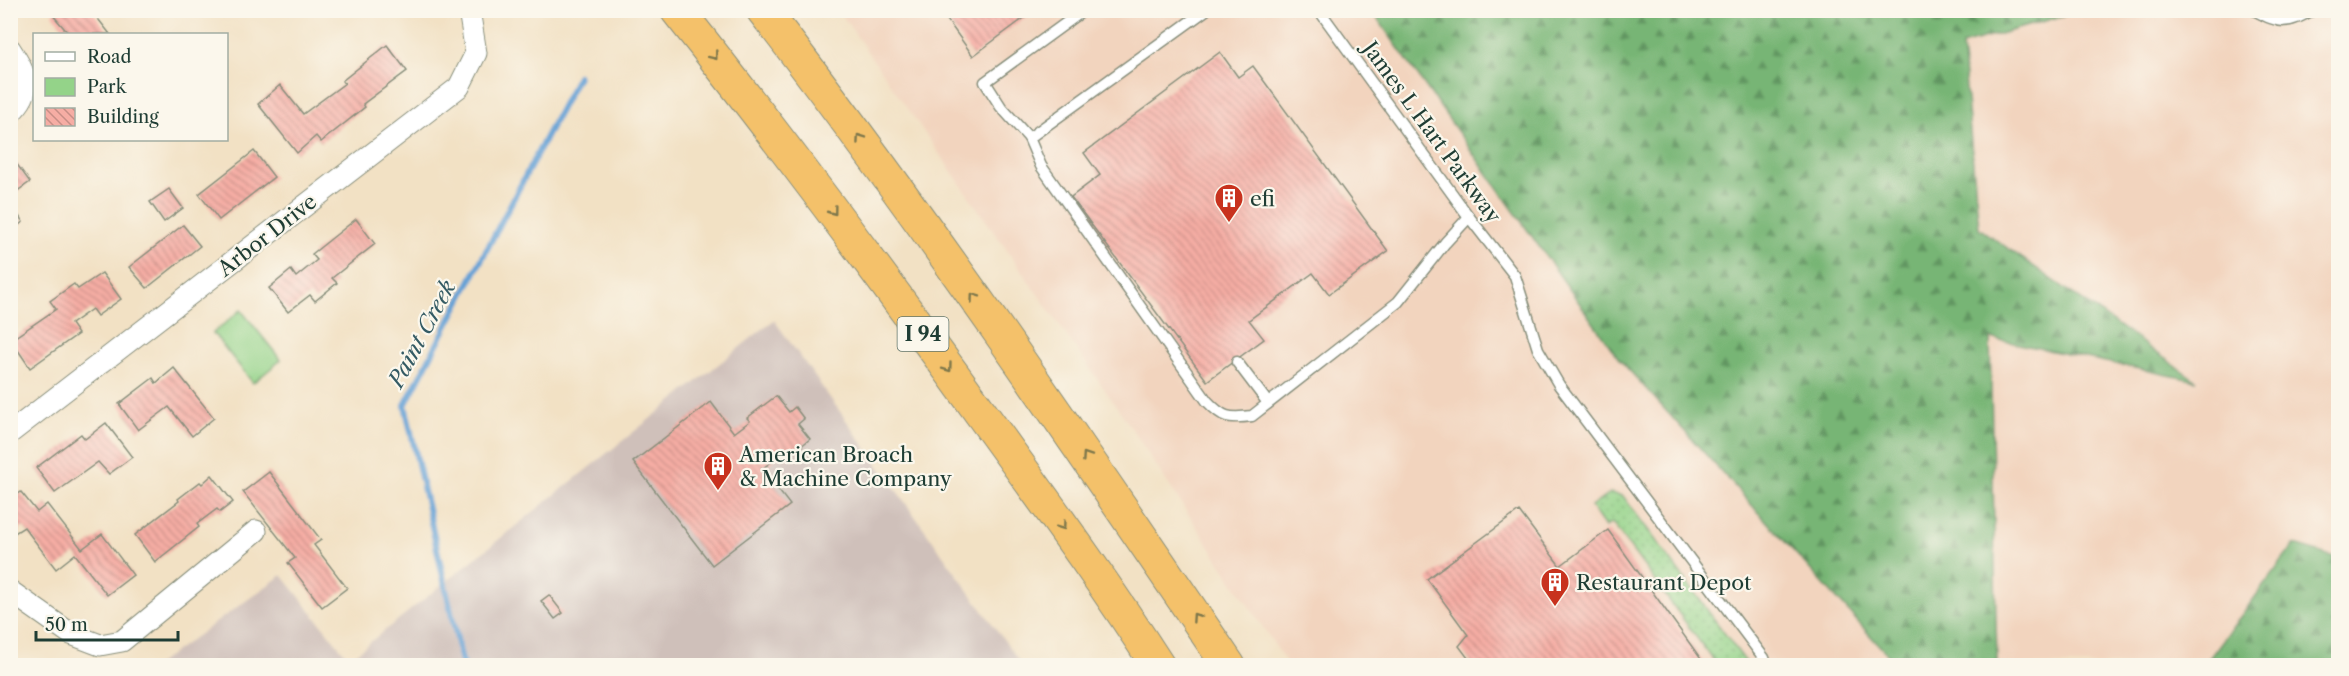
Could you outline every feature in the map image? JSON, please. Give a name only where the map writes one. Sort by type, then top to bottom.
[{"type":"highway","name":"I 94","points":[[677,10],[784,146],[933,347],[1109,590],[1158,666]]},
{"type":"highway","points":[[763,10],[837,105],[1025,367],[1229,666]]},
{"type":"street","name":"Arbor Drive","points":[[10,433],[459,87],[476,53],[469,10]]},
{"type":"street","points":[[10,49],[21,66],[27,87],[22,103],[10,113]]},
{"type":"street","points":[[10,591],[71,634],[100,645],[122,641],[256,531]]},
{"type":"lane","points":[[1084,10],[985,82],[1001,107],[1029,138],[1041,166],[1220,415],[1234,418],[1252,416],[1398,302],[1469,217]]},
{"type":"lane","points":[[1029,138],[1206,10]]},
{"type":"lane","name":"James L Hart Parkway","points":[[1319,10],[1469,217],[1515,276],[1538,349],[1558,386],[1764,658],[1767,666]]},
{"type":"lane","points":[[2254,10],[2271,19],[2289,22],[2313,10]]},
{"type":"lane","points":[[1237,362],[1268,403]]},
{"type":"shaded area","points":[[839,11],[2338,11],[2338,578],[2262,665],[1288,665],[1124,417]]},
{"type":"shaded area","points":[[774,320],[1022,665],[155,666],[282,575],[349,659]]},
{"type":"green space","points":[[1372,11],[2079,11],[1962,45],[1979,228],[2197,381],[1990,338],[1997,665],[1897,665],[1619,359]]},
{"type":"green space","points":[[241,310],[281,360],[253,383],[213,333]]},
{"type":"green space","points":[[1610,493],[1623,496],[1748,665],[1717,665],[1612,523],[1605,527],[1591,507]]},
{"type":"green space","points":[[2294,545],[2338,558],[2338,665],[2204,665]]},
{"type":"building","points":[[57,10],[91,10],[109,33],[68,33],[52,14]]},
{"type":"building","points":[[940,10],[1035,10],[973,56]]},
{"type":"building","points":[[387,45],[407,71],[363,104],[365,107],[321,142],[316,136],[297,153],[258,104],[280,85],[303,114],[345,83],[342,81]]},
{"type":"building","name":"efi","points":[[1220,52],[1238,77],[1253,66],[1388,251],[1329,294],[1313,273],[1249,320],[1264,339],[1207,381],[1071,197],[1100,175],[1084,153]]},
{"type":"building","points":[[254,151],[274,177],[219,220],[199,194]]},
{"type":"building","points":[[10,155],[30,182],[10,196]]},
{"type":"building","points":[[169,189],[183,208],[164,222],[150,202]]},
{"type":"building","points":[[10,203],[23,222],[10,231]]},
{"type":"building","points":[[356,219],[375,244],[332,278],[337,283],[315,301],[310,295],[288,312],[269,288],[291,270],[296,277],[317,260],[312,254]]},
{"type":"building","points":[[183,225],[200,246],[147,288],[129,267]]},
{"type":"building","points":[[102,273],[121,299],[97,316],[92,309],[71,324],[78,334],[30,368],[11,340],[56,309],[50,301],[74,284],[78,289]]},
{"type":"building","points":[[174,368],[214,418],[192,436],[169,407],[138,430],[119,404],[153,378],[156,383]]},
{"type":"building","name":"American Broach & Machine Company","points":[[776,396],[789,412],[795,407],[804,419],[798,424],[810,439],[786,458],[782,454],[762,469],[790,505],[712,565],[633,462],[711,402],[734,433],[750,421],[747,418]]},
{"type":"building","points":[[106,423],[132,457],[109,474],[98,462],[55,493],[36,468],[81,434],[85,439]]},
{"type":"building","points":[[269,472],[321,540],[314,545],[347,588],[322,607],[288,563],[295,558],[243,492]]},
{"type":"building","points":[[212,475],[233,502],[220,512],[217,509],[197,524],[199,527],[155,562],[135,535],[179,501],[178,499]]},
{"type":"building","points":[[21,492],[37,512],[47,504],[82,549],[102,534],[133,575],[107,595],[75,554],[56,569],[24,527],[10,536],[10,500]]},
{"type":"building","name":"Restaurant Depot","points":[[1519,511],[1560,566],[1608,530],[1706,666],[1474,666],[1459,646],[1468,635],[1427,579]]},
{"type":"building","points":[[549,595],[563,613],[555,619],[541,601]]},
{"type":"waterway","name":"Paint Creek","points":[[463,666],[405,405],[578,76]]},
{"type":"place","name":"efi","points":[[1229,224]]},
{"type":"place","name":"American Broach & Machine Company","points":[[718,492]]},
{"type":"place","name":"Restaurant Depot","points":[[1555,608]]}]
